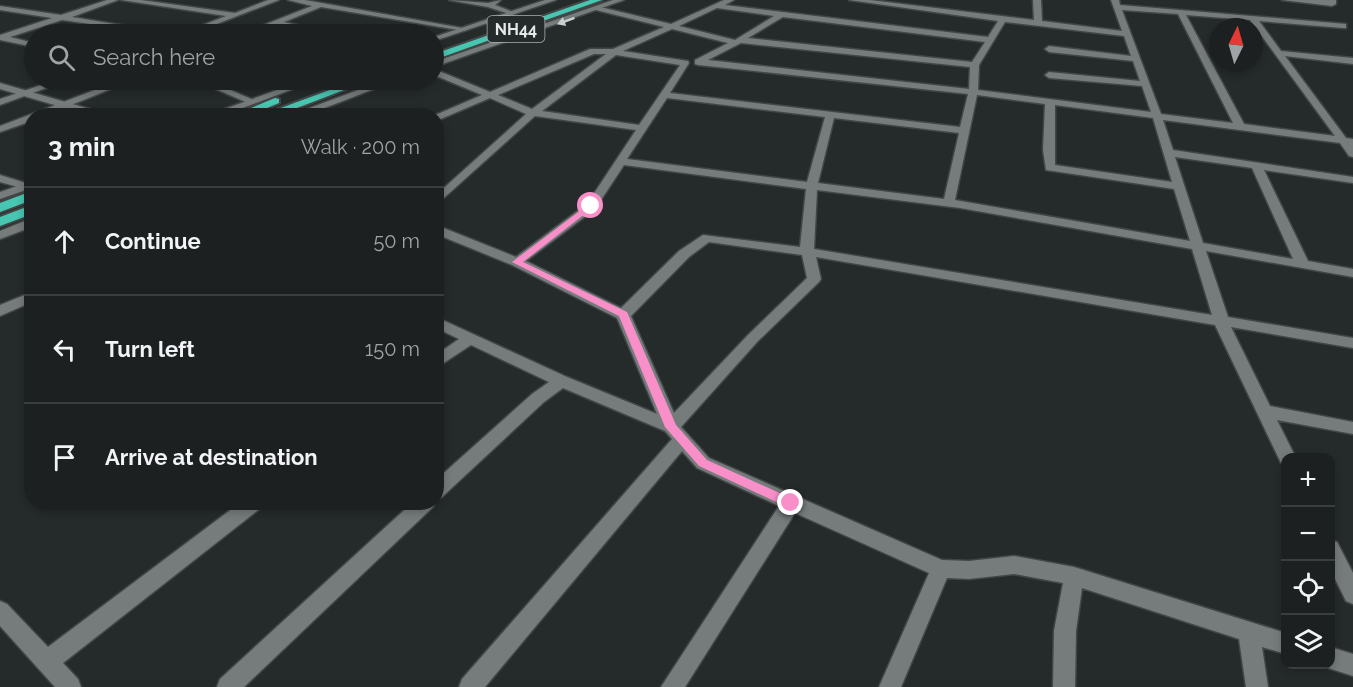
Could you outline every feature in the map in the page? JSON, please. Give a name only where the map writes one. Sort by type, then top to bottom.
[{"type":"highway","name":"NH44","points":[[444,43],[573,0]]},
{"type":"highway","name":"NH44","points":[[444,54],[599,4]]},
{"type":"highway","points":[[259,108],[310,90]]},
{"type":"highway","points":[[286,108],[337,90]]},
{"type":"highway","points":[[0,208],[24,192]]},
{"type":"highway","points":[[0,222],[24,212]]},
{"type":"street","points":[[0,3],[10,0]]},
{"type":"street","points":[[42,24],[114,0]]},
{"type":"street","points":[[125,0],[236,15]]},
{"type":"street","points":[[212,24],[275,0]]},
{"type":"street","points":[[292,0],[434,24]]},
{"type":"street","points":[[453,0],[489,5],[513,13]]},
{"type":"street","points":[[489,5],[497,0]]},
{"type":"street","points":[[444,36],[552,0]]},
{"type":"street","points":[[444,61],[599,4],[620,0]]},
{"type":"street","points":[[444,195],[533,113],[614,52],[730,0]]},
{"type":"street","points":[[853,0],[970,11],[1003,19],[1128,34]]},
{"type":"street","points":[[1037,0],[1038,23]]},
{"type":"street","points":[[1286,0],[1332,2],[1344,26]]},
{"type":"street","points":[[895,29],[901,3]]},
{"type":"street","points":[[1233,18],[1117,3],[1157,116],[1222,322],[1285,453]]},
{"type":"street","points":[[599,4],[668,27],[737,41],[975,64]]},
{"type":"street","points":[[272,24],[320,5]]},
{"type":"street","points":[[716,6],[990,40]]},
{"type":"street","points":[[0,8],[108,24]]},
{"type":"street","points":[[1181,13],[1240,127]]},
{"type":"street","points":[[700,62],[782,15]]},
{"type":"street","points":[[949,202],[973,93],[975,64],[1003,19]]},
{"type":"street","points":[[1263,21],[1344,26],[1353,22]]},
{"type":"street","points":[[277,22],[285,24]]},
{"type":"street","points":[[444,26],[464,29]]},
{"type":"street","points":[[1,38],[24,30]]},
{"type":"street","points":[[1263,32],[1348,141],[1353,154]]},
{"type":"street","points":[[1,38],[24,43]]},
{"type":"street","points":[[460,48],[471,52]]},
{"type":"street","points":[[1049,49],[1137,59]]},
{"type":"street","points":[[444,115],[593,51],[1050,102],[1348,141]]},
{"type":"street","points":[[1278,52],[1353,60]]},
{"type":"street","points":[[517,262],[591,206],[685,63]]},
{"type":"street","points":[[1049,75],[1146,84]]},
{"type":"street","points":[[444,76],[533,113],[641,128]]},
{"type":"street","points":[[0,86],[77,108]]},
{"type":"street","points":[[0,102],[35,90]]},
{"type":"street","points":[[54,108],[101,90]]},
{"type":"street","points":[[224,90],[251,101]]},
{"type":"street","points":[[232,108],[283,90]]},
{"type":"street","points":[[315,108],[364,90]]},
{"type":"street","points":[[663,95],[965,131]]},
{"type":"street","points":[[1050,102],[1048,150],[1050,168],[1179,186]]},
{"type":"street","points":[[470,687],[753,338],[813,279],[806,244],[812,186],[830,116]]},
{"type":"street","points":[[0,129],[24,120]]},
{"type":"street","points":[[1168,153],[1353,180]]},
{"type":"street","points":[[620,161],[949,202],[1199,248],[1353,273]]},
{"type":"street","points":[[1256,166],[1303,265]]},
{"type":"street","points":[[0,178],[24,187]]},
{"type":"street","points":[[0,196],[24,190]]},
{"type":"street","points":[[0,235],[24,225]]},
{"type":"street","points":[[444,232],[517,262],[623,315],[676,433],[703,463],[941,569],[969,570],[1014,565],[1074,576],[1281,643]]},
{"type":"street","points":[[623,315],[684,254],[707,238],[808,252],[1353,343]]},
{"type":"street","points":[[0,311],[24,300]]},
{"type":"street","points":[[444,326],[676,433]]},
{"type":"street","points":[[444,357],[470,338]]},
{"type":"street","points":[[444,485],[537,398],[561,381]]},
{"type":"street","points":[[1264,411],[1353,428]]},
{"type":"street","points":[[672,687],[791,503]]},
{"type":"street","points":[[46,662],[245,510]]},
{"type":"street","points":[[228,687],[417,510]]},
{"type":"street","points":[[1335,558],[1353,594]]},
{"type":"street","points":[[890,687],[941,569]]},
{"type":"street","points":[[1064,687],[1065,631],[1074,576]]},
{"type":"street","points":[[0,611],[70,687]]},
{"type":"street","points":[[1249,633],[1257,687]]},
{"type":"street","points":[[1335,660],[1353,665]]},
{"type":"route","points":[[591,206],[517,262],[623,315],[671,427],[703,463],[791,503]]}]
